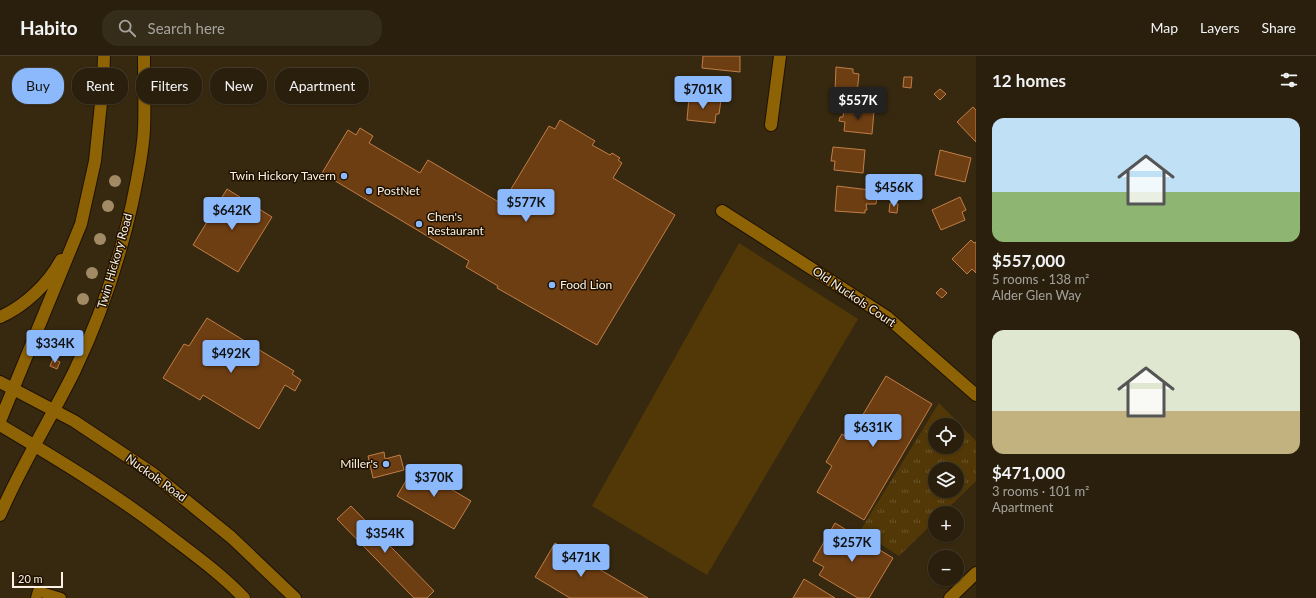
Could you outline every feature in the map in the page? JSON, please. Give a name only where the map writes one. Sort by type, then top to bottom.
[{"type":"main road","points":[[0,421],[81,224],[95,160],[103,90],[104,56]]},
{"type":"main road","name":"Twin Hickory Road","points":[[0,515],[74,372],[102,309],[127,224],[140,162],[144,130],[144,56]]},
{"type":"main road","points":[[771,125],[780,56]]},
{"type":"main road","name":"Old Nuckols Court","points":[[722,211],[887,317],[976,395]]},
{"type":"main road","points":[[0,318],[26,301],[42,287],[56,270],[81,224]]},
{"type":"main road","name":"Nuckols Road","points":[[0,382],[54,410],[152,473],[189,501],[231,537],[295,598]]},
{"type":"main road","points":[[0,425],[35,445],[136,510],[192,552],[244,598]]},
{"type":"main road","points":[[950,598],[976,573]]},
{"type":"lane","points":[[36,598],[38,591],[61,598]]},
{"type":"green space","points":[[739,243],[858,319],[707,575],[592,506]]},
{"type":"green space","points":[[939,403],[954,418],[930,418]]},
{"type":"green space","points":[[928,421],[928,454],[964,454],[964,429],[976,441],[976,481],[964,493],[964,462],[928,462],[928,498],[958,498],[950,506],[928,506],[928,528],[899,556],[860,531]]},
{"type":"building","points":[[703,56],[740,56],[740,72],[702,68]]},
{"type":"building","points":[[836,67],[853,69],[853,73],[859,74],[857,93],[835,92]]},
{"type":"building","points":[[904,77],[912,77],[911,88],[903,87]]},
{"type":"building","points":[[940,89],[946,94],[940,100],[934,94]]},
{"type":"building","points":[[689,97],[721,100],[719,114],[716,114],[715,123],[687,120]]},
{"type":"building","points":[[973,107],[976,110],[976,142],[957,122]]},
{"type":"building","points":[[844,109],[874,111],[872,134],[844,131],[845,122],[839,121],[840,117],[843,117]]},
{"type":"building","points":[[560,120],[595,141],[592,145],[610,155],[612,153],[620,158],[618,160],[622,163],[613,178],[675,215],[597,345],[497,288],[498,286],[466,267],[469,261],[322,173],[348,130],[356,135],[360,128],[373,136],[369,143],[420,173],[428,160],[502,204],[549,126],[555,129]]},
{"type":"building","points":[[833,147],[865,150],[863,173],[834,170],[835,161],[831,161]]},
{"type":"building","points":[[940,150],[971,158],[965,182],[935,175]]},
{"type":"building","points":[[837,186],[878,191],[876,204],[866,204],[867,210],[865,210],[865,213],[835,211]]},
{"type":"building","points":[[227,189],[272,217],[238,272],[193,245]]},
{"type":"building","points":[[960,197],[966,210],[962,212],[965,220],[941,230],[932,210]]},
{"type":"building","points":[[890,203],[898,204],[897,213],[889,212]]},
{"type":"building","points":[[971,240],[974,243],[976,242],[976,273],[972,269],[967,274],[952,259]]},
{"type":"building","points":[[941,288],[947,293],[942,298],[936,293]]},
{"type":"building","points":[[207,318],[294,371],[292,374],[301,380],[295,391],[285,385],[259,429],[203,395],[200,400],[163,378],[184,344],[189,346]]},
{"type":"building","points":[[53,359],[60,362],[57,369],[50,366]]},
{"type":"building","points":[[886,376],[932,404],[864,520],[817,492],[832,466],[826,462],[842,434],[849,438]]},
{"type":"building","name":"Miller's","points":[[384,452],[385,459],[400,455],[404,470],[373,478],[368,456]]},
{"type":"building","name":"Miller's","points":[[414,467],[471,501],[454,529],[397,496]]},
{"type":"building","name":"Miller's","points":[[351,506],[434,591],[427,598],[414,598],[337,519]]},
{"type":"building","points":[[835,523],[893,558],[869,598],[858,598],[819,575],[824,567],[813,561]]},
{"type":"building","points":[[555,543],[648,598],[570,598],[535,577]]},
{"type":"building","points":[[804,579],[835,598],[793,598]]},
{"type":"place","name":"Twin Hickory Tavern","points":[[344,176]]},
{"type":"place","name":"PostNet","points":[[369,191]]},
{"type":"place","name":"Chen's Restaurant","points":[[419,224]]},
{"type":"place","name":"Food Lion","points":[[552,285]]},
{"type":"place","name":"Miller's","points":[[386,464]]}]
